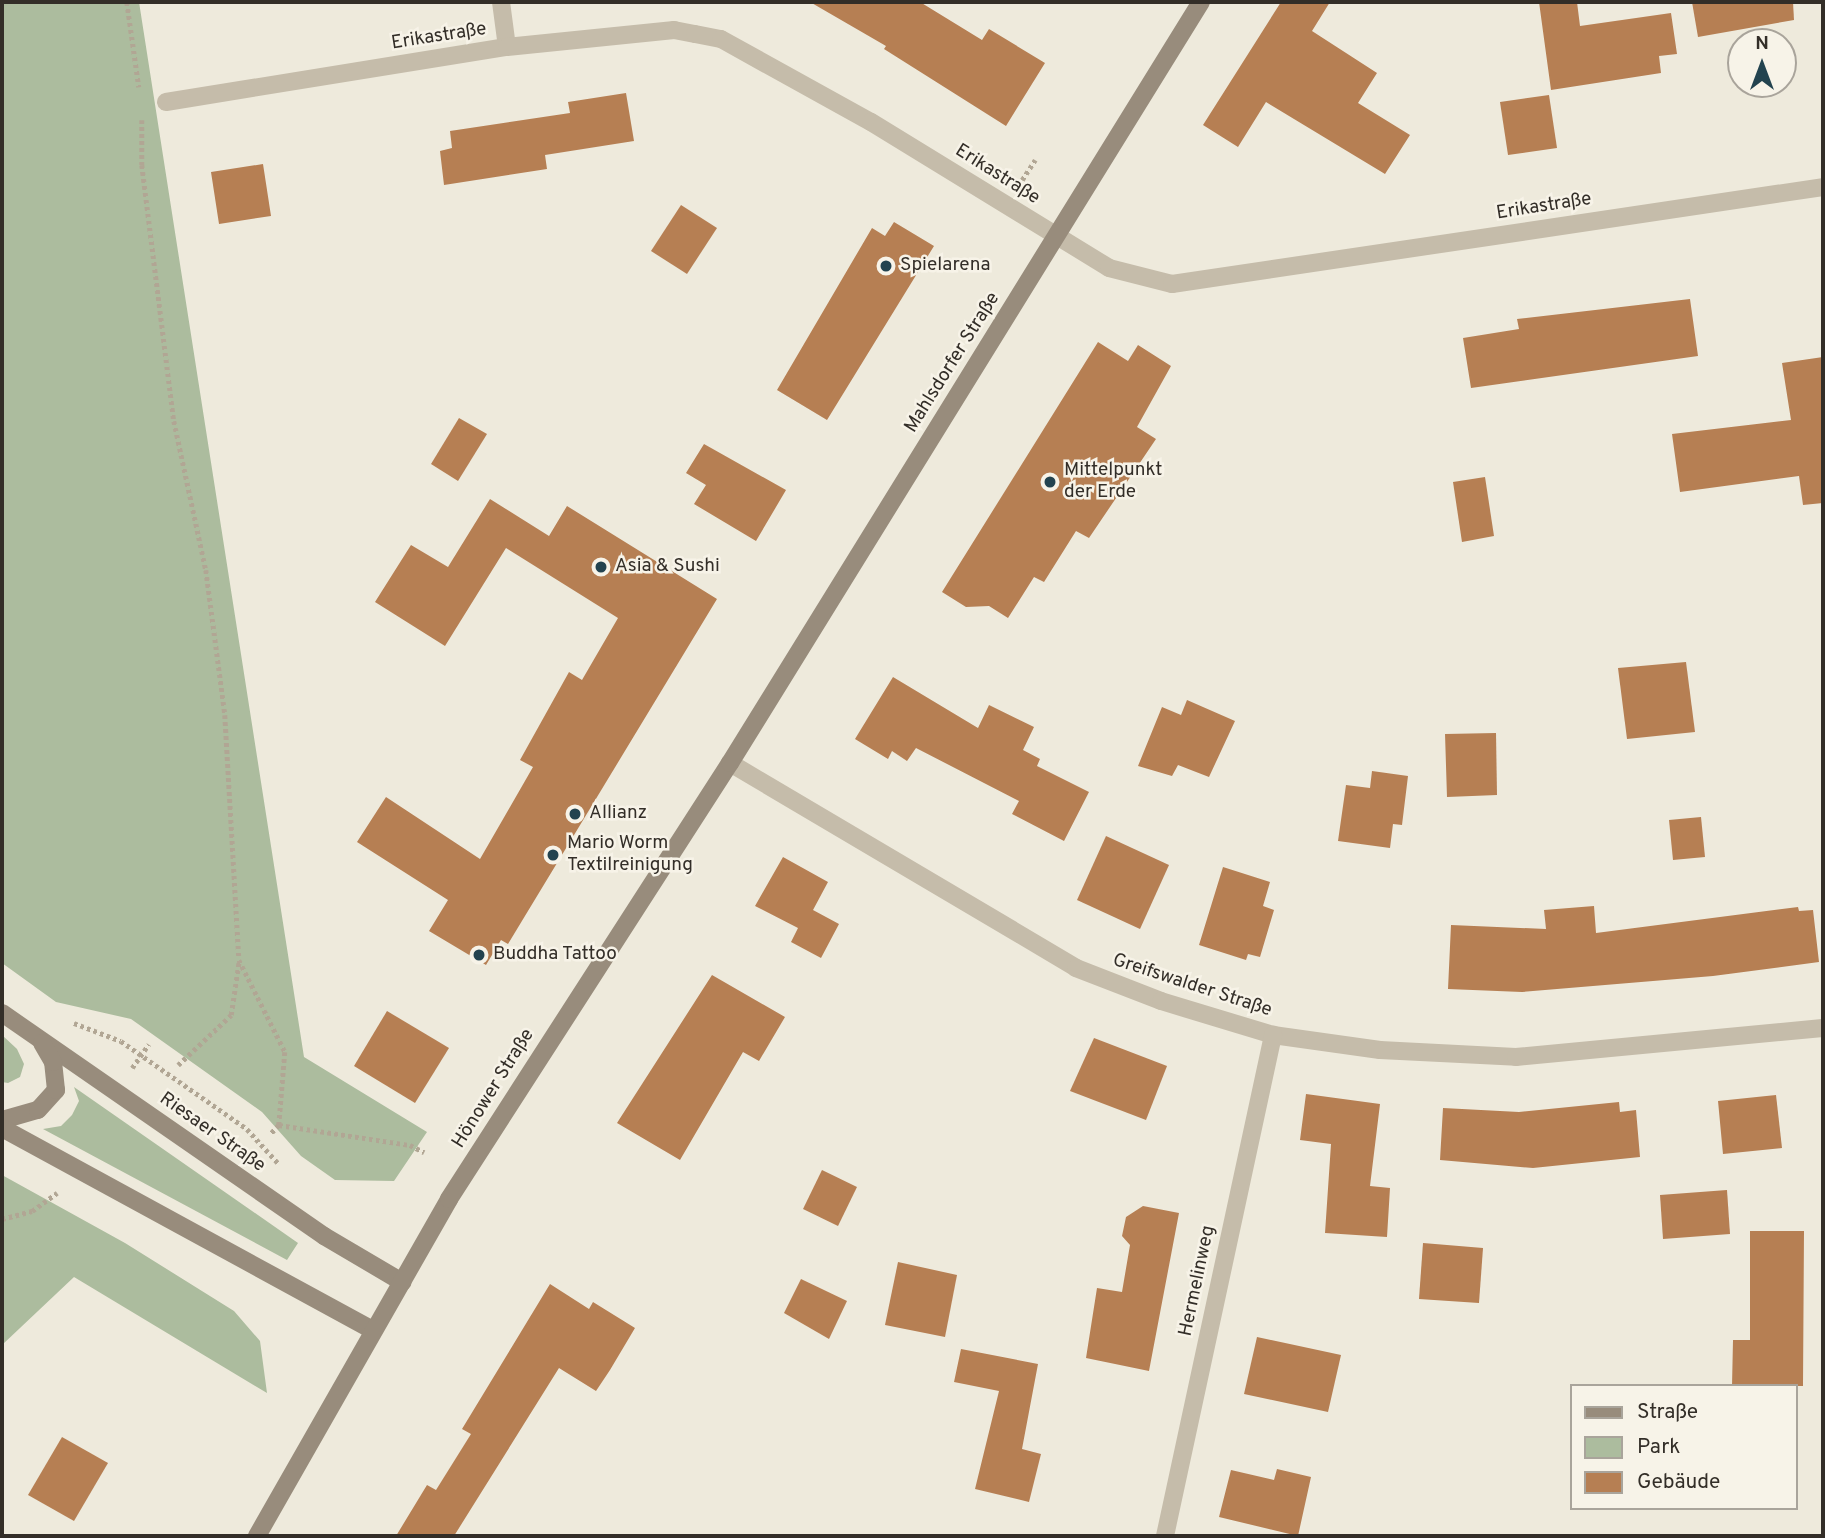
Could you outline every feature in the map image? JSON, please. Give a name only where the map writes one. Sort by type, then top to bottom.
[{"type":"main road","name":"Mahlsdorfer Straße","points":[[784,675],[1200,2]]},
{"type":"main road","name":"Hönower Straße","points":[[257,1536],[449,1199],[784,675]]},
{"type":"main road","name":"Riesaer Straße","points":[[2,1013],[324,1236],[401,1282]]},
{"type":"main road","points":[[2,1120],[38,1110],[56,1090],[53,1062],[40,1040]]},
{"type":"main road","points":[[2,1128],[373,1330]]},
{"type":"street","points":[[500,2],[507,47]]},
{"type":"street","name":"Erikastraße","points":[[166,102],[507,47],[674,30],[720,39],[871,121],[1109,268],[1172,284],[1823,187]]},
{"type":"street","name":"Greifswalder Straße","points":[[730,763],[1076,968],[1161,1001],[1273,1035],[1380,1050],[1516,1057],[1823,1028]]},
{"type":"street","name":"Hermelinweg","points":[[1165,1536],[1273,1035]]},
{"type":"path","points":[[127,2],[140,93]]},
{"type":"path","points":[[142,106],[142,165],[174,421],[206,570],[225,715],[239,960],[231,1015],[178,1065]]},
{"type":"path","points":[[239,960],[285,1052],[279,1125],[271,1134]]},
{"type":"path","points":[[67,1020],[121,1041],[142,1055],[247,1129],[286,1172]]},
{"type":"path","points":[[128,1074],[149,1044]]},
{"type":"path","points":[[279,1125],[410,1145],[424,1152]]},
{"type":"path","points":[[2,1219],[32,1211],[58,1192]]},
{"type":"green space","points":[[2,2],[139,2],[304,1057],[427,1132],[394,1181],[335,1180],[301,1156],[262,1112],[131,1019],[56,1002],[2,963]]},
{"type":"green space","points":[[2,1035],[17,1049],[24,1064],[20,1077],[8,1083],[2,1082]]},
{"type":"green space","points":[[74,1087],[298,1243],[287,1260],[43,1129],[61,1126],[72,1115],[79,1101]]},
{"type":"green space","points":[[2,1175],[125,1243],[234,1311],[260,1341],[267,1393],[74,1277],[2,1345]]},
{"type":"building","points":[[810,2],[920,2],[982,40],[989,29],[1045,63],[1006,126],[884,49],[886,46]]},
{"type":"building","points":[[1281,2],[1330,2],[1312,31],[1377,73],[1358,103],[1410,135],[1385,174],[1266,102],[1238,147],[1203,125]]},
{"type":"building","points":[[1539,2],[1577,2],[1580,26],[1671,13],[1677,54],[1659,56],[1661,73],[1551,90]]},
{"type":"building","points":[[1692,2],[1793,2],[1794,20],[1749,28],[1727,28],[1727,32],[1698,37]]},
{"type":"building","points":[[626,93],[634,141],[545,155],[547,169],[444,185],[440,151],[452,148],[450,131],[570,113],[568,102]]},
{"type":"building","points":[[1549,95],[1557,148],[1508,155],[1500,102]]},
{"type":"building","points":[[263,164],[271,216],[219,224],[211,172]]},
{"type":"building","points":[[681,205],[717,228],[687,274],[651,251]]},
{"type":"building","points":[[894,222],[934,246],[827,420],[777,390],[872,228],[885,236]]},
{"type":"building","points":[[1690,299],[1698,356],[1471,388],[1463,338],[1519,329],[1517,319]]},
{"type":"building","points":[[1098,342],[1128,361],[1138,345],[1171,366],[1137,427],[1156,439],[1089,538],[1076,531],[1044,582],[1034,577],[1008,618],[989,606],[966,607],[942,592]]},
{"type":"building","points":[[1823,357],[1823,503],[1803,505],[1799,476],[1680,492],[1672,434],[1791,420],[1782,363]]},
{"type":"building","points":[[459,418],[487,434],[458,481],[431,464]]},
{"type":"building","points":[[704,444],[786,490],[756,541],[694,504],[706,485],[686,473]]},
{"type":"building","points":[[1485,477],[1494,536],[1462,542],[1453,482]]},
{"type":"building","points":[[490,499],[549,536],[567,506],[717,599],[508,944],[501,940],[486,965],[429,931],[448,900],[357,842],[386,797],[480,859],[533,767],[520,760],[569,672],[582,680],[618,618],[506,548],[445,646],[375,602],[411,545],[448,567]]},
{"type":"building","points":[[1686,662],[1695,732],[1627,739],[1618,668]]},
{"type":"building","points":[[893,677],[978,728],[989,705],[1034,727],[1023,750],[1040,759],[1037,766],[1089,792],[1064,841],[1012,814],[1019,801],[916,748],[907,761],[892,751],[888,759],[855,739]]},
{"type":"building","points":[[1187,700],[1235,721],[1209,777],[1178,765],[1172,776],[1138,766],[1162,707],[1181,715]]},
{"type":"building","points":[[1496,733],[1497,795],[1447,797],[1445,734]]},
{"type":"building","points":[[1372,771],[1408,776],[1402,825],[1393,824],[1390,848],[1338,841],[1346,785],[1370,788]]},
{"type":"building","points":[[1701,817],[1705,857],[1673,860],[1669,820]]},
{"type":"building","points":[[1106,836],[1169,865],[1140,929],[1077,900]]},
{"type":"building","points":[[783,857],[828,882],[813,910],[839,924],[821,958],[791,942],[798,928],[755,906]]},
{"type":"building","points":[[1223,867],[1270,882],[1263,906],[1274,910],[1260,957],[1248,954],[1246,960],[1199,945]]},
{"type":"building","points":[[1594,906],[1596,933],[1798,907],[1799,911],[1813,910],[1819,962],[1713,976],[1522,992],[1448,989],[1451,925],[1546,929],[1544,910]]},
{"type":"building","points":[[712,975],[785,1017],[759,1061],[743,1052],[680,1160],[617,1123]]},
{"type":"building","points":[[387,1011],[449,1048],[415,1103],[354,1066]]},
{"type":"building","points":[[1094,1038],[1167,1066],[1146,1120],[1070,1091]]},
{"type":"building","points":[[1306,1094],[1380,1104],[1370,1186],[1390,1188],[1387,1237],[1325,1233],[1331,1144],[1300,1140]]},
{"type":"building","points":[[1776,1095],[1782,1148],[1723,1154],[1718,1101]]},
{"type":"building","points":[[1619,1102],[1620,1112],[1636,1110],[1640,1157],[1533,1168],[1440,1160],[1443,1108],[1519,1112]]},
{"type":"building","points":[[822,1170],[857,1187],[838,1226],[803,1209]]},
{"type":"building","points":[[1727,1190],[1730,1234],[1663,1239],[1660,1195]]},
{"type":"building","points":[[1143,1206],[1179,1213],[1149,1371],[1086,1358],[1097,1288],[1122,1292],[1130,1245],[1122,1236],[1126,1217]]},
{"type":"building","points":[[1750,1231],[1804,1231],[1803,1386],[1732,1384],[1733,1340],[1750,1340]]},
{"type":"building","points":[[1423,1243],[1483,1248],[1479,1303],[1419,1299]]},
{"type":"building","points":[[898,1262],[957,1275],[945,1337],[885,1325]]},
{"type":"building","points":[[801,1279],[847,1301],[829,1339],[784,1313]]},
{"type":"building","points":[[550,1284],[589,1309],[593,1302],[635,1328],[610,1370],[596,1391],[559,1368],[454,1536],[396,1536],[427,1485],[436,1490],[471,1434],[462,1429]]},
{"type":"building","points":[[1257,1337],[1341,1355],[1328,1412],[1244,1394]]},
{"type":"building","points":[[961,1349],[1038,1364],[1022,1449],[1041,1454],[1029,1502],[975,1489],[999,1391],[954,1382]]},
{"type":"building","points":[[62,1437],[108,1463],[74,1521],[28,1495]]},
{"type":"building","points":[[1277,1469],[1311,1477],[1298,1536],[1219,1517],[1231,1470],[1274,1480]]},
{"type":"place","name":"Spielarena","points":[[886,266]]},
{"type":"place","name":"Mittelpunkt der Erde","points":[[1050,482]]},
{"type":"place","name":"Asia & Sushi","points":[[601,567]]},
{"type":"place","name":"Allianz","points":[[575,814]]},
{"type":"place","name":"Mario Worm Textilreinigung","points":[[553,855]]},
{"type":"place","name":"Buddha Tattoo","points":[[479,955]]}]
